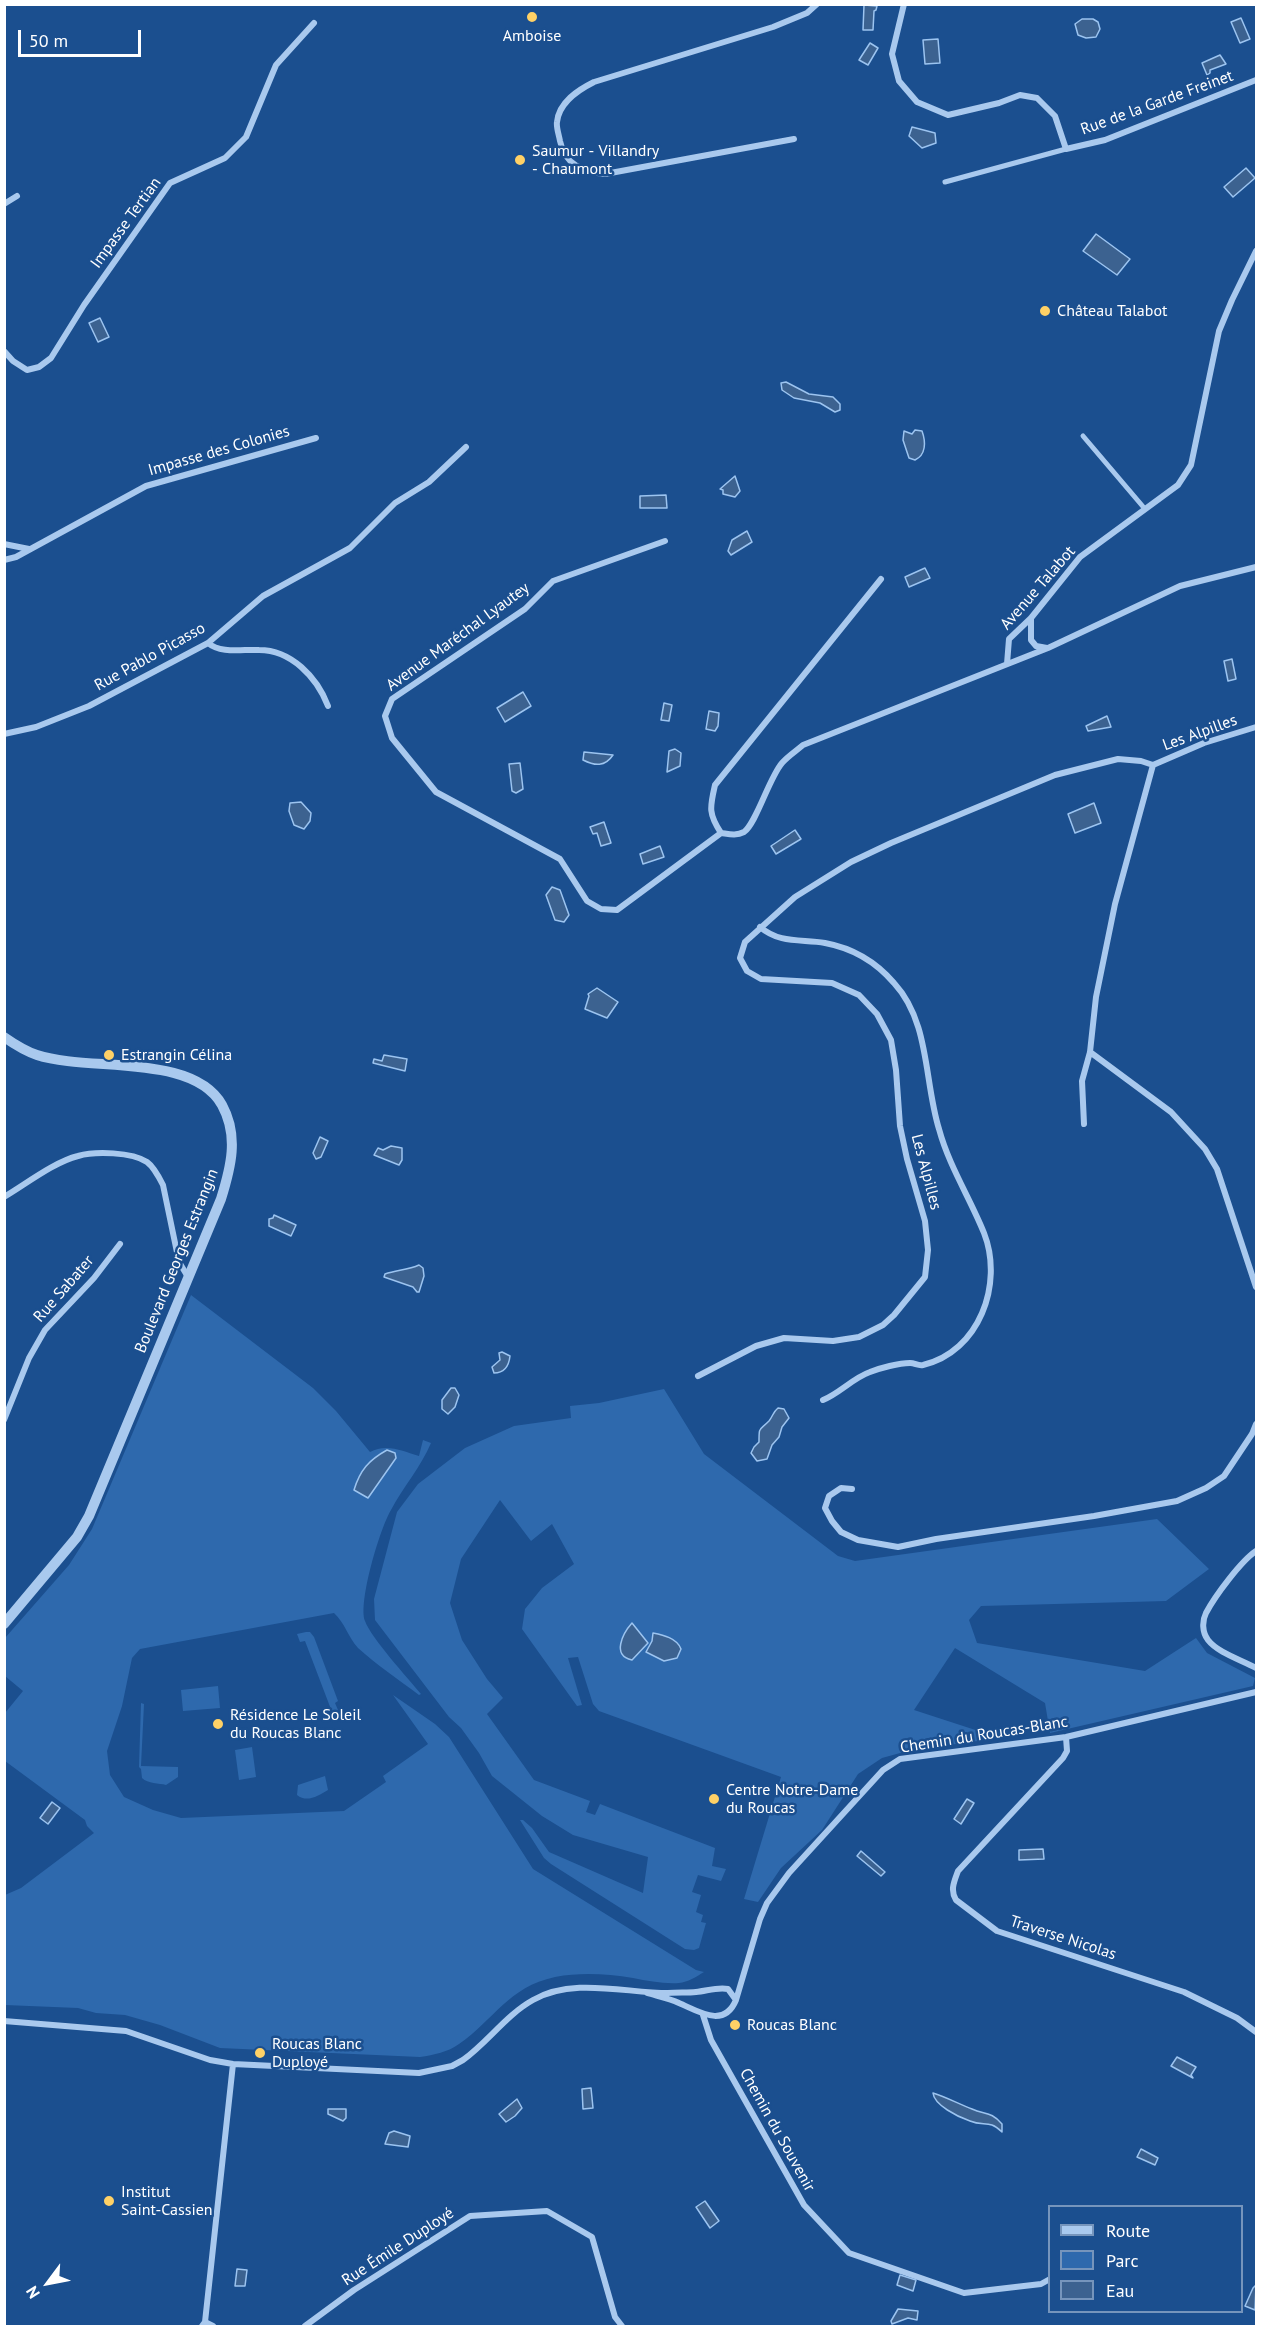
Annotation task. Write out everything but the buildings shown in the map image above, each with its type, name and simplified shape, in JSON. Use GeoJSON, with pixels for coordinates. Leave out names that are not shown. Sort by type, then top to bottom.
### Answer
{"type":"FeatureCollection","features":[{"type":"Feature","properties":{"kind":"street"},"geometry":{"type":"LineString","coordinates":[[794,139],[605,174],[587,172],[572,165],[561,145],[557,123],[562,107],[594,82],[773,27],[807,13],[817,4]]}},
{"type":"Feature","properties":{"kind":"street"},"geometry":{"type":"LineString","coordinates":[[904,4],[892,54],[899,81],[917,102],[948,115],[999,103],[1020,95],[1037,98],[1055,116],[1066,149],[945,182]]}},
{"type":"Feature","properties":{"kind":"street","name":"Impasse Tertian"},"geometry":{"type":"LineString","coordinates":[[4,351],[13,361],[27,370],[39,367],[51,358],[84,305],[170,183],[225,158],[246,137],[276,65],[314,22]]}},
{"type":"Feature","properties":{"kind":"street","name":"Rue de la Garde Freinet"},"geometry":{"type":"LineString","coordinates":[[1066,149],[1105,140],[1257,80]]}},
{"type":"Feature","properties":{"kind":"street"},"geometry":{"type":"LineString","coordinates":[[4,204],[17,196]]}},
{"type":"Feature","properties":{"kind":"street","name":"Avenue Talabot"},"geometry":{"type":"LineString","coordinates":[[1007,664],[1009,639],[1031,618],[1080,556],[1178,485],[1191,465],[1219,332],[1232,300],[1257,251]]}},
{"type":"Feature","properties":{"kind":"street"},"geometry":{"type":"LineString","coordinates":[[1083,436],[1145,509]]}},
{"type":"Feature","properties":{"kind":"street","name":"Impasse des Colonies"},"geometry":{"type":"LineString","coordinates":[[4,560],[30,549],[146,486],[316,438]]}},
{"type":"Feature","properties":{"kind":"street","name":"Rue Pablo Picasso"},"geometry":{"type":"LineString","coordinates":[[6,732],[36,727],[89,706],[208,643],[263,596],[350,548],[395,503],[429,482],[466,447]]}},
{"type":"Feature","properties":{"kind":"street","name":"Avenue Maréchal Lyautey"},"geometry":{"type":"LineString","coordinates":[[665,541],[553,581],[525,609],[392,699],[385,716],[392,738],[410,763],[436,792],[560,859],[587,901],[601,909],[617,910],[721,833],[734,835],[743,832],[751,825],[781,764],[803,745],[1007,664]]}},
{"type":"Feature","properties":{"kind":"street"},"geometry":{"type":"LineString","coordinates":[[4,544],[30,549]]}},
{"type":"Feature","properties":{"kind":"street"},"geometry":{"type":"LineString","coordinates":[[1007,664],[1048,648],[1179,586],[1257,567]]}},
{"type":"Feature","properties":{"kind":"street"},"geometry":{"type":"LineString","coordinates":[[721,833],[712,819],[710,807],[716,785],[881,579]]}},
{"type":"Feature","properties":{"kind":"street"},"geometry":{"type":"LineString","coordinates":[[1031,618],[1031,640],[1036,646],[1048,648]]}},
{"type":"Feature","properties":{"kind":"street"},"geometry":{"type":"LineString","coordinates":[[208,643],[212,646],[237,651],[269,650],[294,660],[306,670],[324,695],[328,706]]}},
{"type":"Feature","properties":{"kind":"street","name":"Les Alpilles"},"geometry":{"type":"LineString","coordinates":[[698,1376],[756,1346],[784,1338],[833,1341],[859,1337],[882,1325],[894,1315],[925,1277],[928,1250],[925,1221],[900,1126],[897,1079],[891,1040],[877,1014],[859,995],[832,983],[761,979],[747,971],[740,958],[745,942],[795,897],[851,862],[891,843],[1055,775],[1118,759],[1141,761],[1153,765],[1203,743],[1257,727]]}},
{"type":"Feature","properties":{"kind":"street","name":"Les Alpilles"},"geometry":{"type":"LineString","coordinates":[[1084,1124],[1082,1081],[1090,1052],[1096,997],[1115,904],[1153,765]]}},
{"type":"Feature","properties":{"kind":"street","name":"Les Alpilles"},"geometry":{"type":"LineString","coordinates":[[760,927],[768,934],[786,940],[824,943],[848,949],[872,962],[894,983],[907,1000],[925,1050],[935,1118],[942,1141],[985,1235],[990,1256],[989,1295],[982,1315],[960,1345],[945,1357],[920,1366],[909,1363],[868,1372],[837,1394],[823,1400]]}},
{"type":"Feature","properties":{"kind":"street","name":"Boulevard Georges Estrangin"},"geometry":{"type":"LineString","coordinates":[[4,1037],[36,1054],[60,1061],[181,1074],[205,1085],[218,1098],[227,1114],[232,1134],[231,1167],[221,1199],[89,1515],[77,1537],[4,1624]]}},
{"type":"Feature","properties":{"kind":"street"},"geometry":{"type":"LineString","coordinates":[[1090,1052],[1171,1112],[1205,1149],[1217,1169],[1257,1287]]}},
{"type":"Feature","properties":{"kind":"street"},"geometry":{"type":"LineString","coordinates":[[4,1197],[63,1162],[78,1156],[107,1153],[147,1162],[157,1173],[163,1185],[179,1262],[188,1277]]}},
{"type":"Feature","properties":{"kind":"street","name":"Rue Sabater"},"geometry":{"type":"LineString","coordinates":[[4,1420],[29,1359],[45,1330],[94,1278],[120,1244]]}},
{"type":"Feature","properties":{"kind":"street"},"geometry":{"type":"LineString","coordinates":[[852,1490],[842,1488],[829,1496],[825,1508],[832,1521],[841,1532],[858,1539],[898,1547],[936,1539],[1094,1516],[1177,1501],[1206,1488],[1224,1476],[1257,1424]]}},
{"type":"Feature","properties":{"kind":"street"},"geometry":{"type":"LineString","coordinates":[[1257,1551],[1242,1563],[1206,1613],[1203,1630],[1205,1637],[1216,1648],[1257,1668]]}},
{"type":"Feature","properties":{"kind":"street","name":"Chemin du Roucas-Blanc"},"geometry":{"type":"LineString","coordinates":[[736,2000],[760,1918],[767,1903],[789,1873],[883,1770],[900,1759],[1066,1737],[1257,1692]]}},
{"type":"Feature","properties":{"kind":"street","name":"Traverse Nicolas"},"geometry":{"type":"LineString","coordinates":[[1066,1737],[1066,1752],[1063,1758],[958,1871],[952,1894],[956,1900],[997,1931],[1184,1992],[1237,2018],[1257,2032]]}},
{"type":"Feature","properties":{"kind":"street"},"geometry":{"type":"LineString","coordinates":[[4,2021],[126,2031],[210,2060],[233,2064],[419,2073],[452,2066],[463,2060],[521,2008],[536,1999],[580,1988],[647,1993],[696,1992],[722,1988],[728,1989],[736,2000],[734,2006],[727,2012],[715,2016],[703,2015],[677,2002],[647,1993]]}},
{"type":"Feature","properties":{"kind":"street","name":"Chemin du Souvenir"},"geometry":{"type":"LineString","coordinates":[[703,2015],[711,2040],[804,2205],[849,2253],[964,2293],[1041,2284],[1048,2280]]}},
{"type":"Feature","properties":{"kind":"street"},"geometry":{"type":"LineString","coordinates":[[213,2326],[204,2324],[233,2064]]}},
{"type":"Feature","properties":{"kind":"street","name":"Rue Émile Duployé"},"geometry":{"type":"LineString","coordinates":[[305,2326],[354,2290],[470,2216],[548,2211],[592,2237],[615,2317],[622,2326]]}},
{"type":"Feature","properties":{"kind":"green space"},"geometry":{"type":"Polygon","coordinates":[[[191,1295],[313,1388],[336,1411],[370,1452],[388,1448],[419,1456],[423,1440],[431,1443],[386,1519],[371,1565],[364,1612],[365,1621],[374,1637],[421,1694],[419,1695],[358,1648],[334,1613],[140,1649],[132,1658],[122,1706],[107,1751],[110,1775],[124,1797],[153,1810],[181,1818],[344,1811],[386,1782],[383,1776],[428,1744],[393,1695],[435,1724],[449,1737],[533,1869],[696,1970],[704,1972],[679,1983],[594,1974],[555,1977],[525,1988],[513,1996],[455,2047],[441,2053],[420,2057],[220,2048],[160,2025],[125,2015],[96,2013],[78,2008],[5,2005],[5,1895],[21,1888],[94,1833],[85,1820],[5,1761],[5,1713],[23,1691],[5,1676],[5,1638],[69,1565],[92,1529],[191,1295]]]}},
{"type":"Feature","properties":{"kind":"green space"},"geometry":{"type":"Polygon","coordinates":[[[664,1389],[704,1454],[838,1556],[855,1561],[1157,1519],[1209,1569],[1166,1601],[981,1606],[969,1620],[977,1643],[1145,1671],[1196,1638],[1207,1653],[1255,1678],[1253,1686],[1050,1733],[1045,1703],[955,1648],[914,1710],[1000,1738],[911,1750],[882,1758],[858,1774],[822,1830],[781,1868],[758,1902],[744,1899],[781,1777],[599,1711],[593,1704],[578,1657],[568,1658],[582,1705],[577,1706],[522,1629],[525,1609],[542,1588],[574,1564],[552,1524],[531,1541],[500,1500],[461,1559],[450,1603],[462,1640],[487,1679],[503,1698],[487,1714],[534,1780],[590,1801],[586,1812],[595,1815],[600,1804],[715,1848],[712,1866],[726,1869],[721,1881],[698,1875],[692,1892],[701,1895],[696,1912],[703,1915],[701,1922],[706,1923],[699,1948],[685,1949],[544,1858],[520,1820],[532,1828],[549,1852],[643,1893],[648,1857],[573,1835],[542,1816],[492,1776],[461,1728],[449,1717],[375,1620],[374,1599],[397,1512],[418,1484],[465,1448],[514,1426],[571,1418],[570,1406],[599,1403],[664,1389]]]}},
{"type":"Feature","properties":{"kind":"green space"},"geometry":{"type":"Polygon","coordinates":[[[310,1632],[314,1637],[338,1701],[335,1703],[338,1710],[332,1712],[305,1641],[300,1642],[297,1634],[310,1632]]]}},
{"type":"Feature","properties":{"kind":"green space"},"geometry":{"type":"Polygon","coordinates":[[[218,1686],[220,1708],[183,1711],[181,1690],[218,1686]]]}},
{"type":"Feature","properties":{"kind":"green space"},"geometry":{"type":"Polygon","coordinates":[[[141,1703],[144,1704],[141,1766],[178,1767],[178,1777],[166,1785],[142,1778],[139,1767],[141,1703]]]}},
{"type":"Feature","properties":{"kind":"green space"},"geometry":{"type":"Polygon","coordinates":[[[252,1747],[256,1777],[239,1780],[235,1750],[252,1747]]]}},
{"type":"Feature","properties":{"kind":"green space"},"geometry":{"type":"Polygon","coordinates":[[[325,1776],[328,1790],[309,1799],[297,1795],[298,1785],[325,1776]]]}},
{"type":"Feature","properties":{"kind":"water"},"geometry":{"type":"Polygon","coordinates":[[[864,5],[877,6],[874,11],[873,30],[863,30],[864,5]]]}},
{"type":"Feature","properties":{"kind":"water"},"geometry":{"type":"Polygon","coordinates":[[[1241,18],[1250,39],[1240,43],[1231,22],[1241,18]]]}},
{"type":"Feature","properties":{"kind":"water"},"geometry":{"type":"Polygon","coordinates":[[[1082,19],[1093,19],[1098,22],[1100,29],[1096,37],[1086,38],[1078,35],[1075,24],[1082,19]]]}},
{"type":"Feature","properties":{"kind":"water"},"geometry":{"type":"Polygon","coordinates":[[[938,39],[940,63],[925,64],[923,40],[938,39]]]}},
{"type":"Feature","properties":{"kind":"water"},"geometry":{"type":"Polygon","coordinates":[[[870,43],[878,48],[868,65],[859,60],[870,43]]]}},
{"type":"Feature","properties":{"kind":"water"},"geometry":{"type":"Polygon","coordinates":[[[1220,55],[1226,64],[1210,70],[1207,75],[1202,63],[1220,55]]]}},
{"type":"Feature","properties":{"kind":"water"},"geometry":{"type":"Polygon","coordinates":[[[912,127],[935,133],[936,143],[922,148],[909,136],[912,127]]]}},
{"type":"Feature","properties":{"kind":"water"},"geometry":{"type":"Polygon","coordinates":[[[1246,168],[1255,178],[1233,197],[1224,187],[1246,168]]]}},
{"type":"Feature","properties":{"kind":"water"},"geometry":{"type":"Polygon","coordinates":[[[1096,234],[1130,259],[1117,275],[1083,251],[1096,234]]]}},
{"type":"Feature","properties":{"kind":"water"},"geometry":{"type":"Polygon","coordinates":[[[100,318],[109,337],[98,342],[89,323],[100,318]]]}},
{"type":"Feature","properties":{"kind":"water"},"geometry":{"type":"Polygon","coordinates":[[[786,382],[809,394],[833,397],[840,404],[840,410],[835,412],[820,403],[794,398],[782,390],[781,383],[786,382]]]}},
{"type":"Feature","properties":{"kind":"water"},"geometry":{"type":"Polygon","coordinates":[[[915,430],[922,431],[924,444],[923,452],[915,460],[909,458],[903,440],[904,431],[912,434],[915,430]]]}},
{"type":"Feature","properties":{"kind":"water"},"geometry":{"type":"Polygon","coordinates":[[[735,476],[740,491],[735,497],[723,494],[723,490],[720,489],[735,476]]]}},
{"type":"Feature","properties":{"kind":"water"},"geometry":{"type":"Polygon","coordinates":[[[666,495],[667,508],[640,508],[640,496],[666,495]]]}},
{"type":"Feature","properties":{"kind":"water"},"geometry":{"type":"Polygon","coordinates":[[[747,531],[752,542],[731,555],[728,551],[732,540],[747,531]]]}},
{"type":"Feature","properties":{"kind":"water"},"geometry":{"type":"Polygon","coordinates":[[[925,568],[930,578],[909,587],[905,577],[925,568]]]}},
{"type":"Feature","properties":{"kind":"water"},"geometry":{"type":"Polygon","coordinates":[[[1232,659],[1236,679],[1228,681],[1224,661],[1232,659]]]}},
{"type":"Feature","properties":{"kind":"water"},"geometry":{"type":"Polygon","coordinates":[[[523,692],[531,706],[505,722],[497,708],[523,692]]]}},
{"type":"Feature","properties":{"kind":"water"},"geometry":{"type":"Polygon","coordinates":[[[664,703],[672,705],[669,721],[661,720],[664,703]]]}},
{"type":"Feature","properties":{"kind":"water"},"geometry":{"type":"Polygon","coordinates":[[[709,711],[719,713],[718,726],[715,731],[706,729],[709,711]]]}},
{"type":"Feature","properties":{"kind":"water"},"geometry":{"type":"Polygon","coordinates":[[[1107,716],[1111,727],[1088,731],[1086,726],[1107,716]]]}},
{"type":"Feature","properties":{"kind":"water"},"geometry":{"type":"Polygon","coordinates":[[[675,749],[681,753],[680,766],[667,772],[669,751],[675,749]]]}},
{"type":"Feature","properties":{"kind":"water"},"geometry":{"type":"Polygon","coordinates":[[[584,752],[613,755],[607,762],[596,764],[583,760],[584,752]]]}},
{"type":"Feature","properties":{"kind":"water"},"geometry":{"type":"Polygon","coordinates":[[[520,763],[523,789],[516,793],[512,791],[509,764],[520,763]]]}},
{"type":"Feature","properties":{"kind":"water"},"geometry":{"type":"Polygon","coordinates":[[[301,802],[311,813],[310,821],[304,829],[294,825],[289,811],[290,803],[301,802]]]}},
{"type":"Feature","properties":{"kind":"water"},"geometry":{"type":"Polygon","coordinates":[[[1094,803],[1101,823],[1075,833],[1068,814],[1094,803]]]}},
{"type":"Feature","properties":{"kind":"water"},"geometry":{"type":"Polygon","coordinates":[[[604,822],[611,843],[601,846],[597,833],[593,834],[590,827],[604,822]]]}},
{"type":"Feature","properties":{"kind":"water"},"geometry":{"type":"Polygon","coordinates":[[[795,830],[801,839],[776,854],[771,846],[795,830]]]}},
{"type":"Feature","properties":{"kind":"water"},"geometry":{"type":"Polygon","coordinates":[[[660,846],[664,857],[643,864],[640,854],[660,846]]]}},
{"type":"Feature","properties":{"kind":"water"},"geometry":{"type":"Polygon","coordinates":[[[552,887],[560,890],[569,915],[564,922],[555,920],[546,895],[552,887]]]}},
{"type":"Feature","properties":{"kind":"water"},"geometry":{"type":"Polygon","coordinates":[[[597,988],[618,1002],[607,1018],[585,1009],[588,994],[597,988]]]}},
{"type":"Feature","properties":{"kind":"water"},"geometry":{"type":"Polygon","coordinates":[[[384,1055],[407,1059],[405,1071],[373,1063],[374,1059],[382,1061],[384,1055]]]}},
{"type":"Feature","properties":{"kind":"water"},"geometry":{"type":"Polygon","coordinates":[[[320,1137],[328,1141],[321,1157],[316,1159],[313,1153],[320,1137]]]}},
{"type":"Feature","properties":{"kind":"water"},"geometry":{"type":"Polygon","coordinates":[[[391,1146],[402,1148],[402,1160],[399,1165],[374,1155],[378,1148],[383,1150],[391,1146]]]}},
{"type":"Feature","properties":{"kind":"water"},"geometry":{"type":"Polygon","coordinates":[[[274,1215],[296,1225],[291,1236],[269,1226],[269,1219],[274,1215]]]}},
{"type":"Feature","properties":{"kind":"water"},"geometry":{"type":"Polygon","coordinates":[[[419,1265],[423,1268],[424,1276],[419,1292],[413,1287],[384,1277],[385,1274],[419,1265]]]}},
{"type":"Feature","properties":{"kind":"water"},"geometry":{"type":"Polygon","coordinates":[[[499,1353],[510,1356],[509,1362],[504,1370],[494,1373],[492,1367],[500,1360],[499,1353]]]}},
{"type":"Feature","properties":{"kind":"water"},"geometry":{"type":"Polygon","coordinates":[[[451,1388],[455,1388],[459,1395],[455,1407],[448,1414],[442,1409],[442,1400],[451,1388]]]}},
{"type":"Feature","properties":{"kind":"water"},"geometry":{"type":"Polygon","coordinates":[[[778,1408],[784,1409],[789,1418],[772,1445],[767,1459],[757,1461],[751,1453],[759,1442],[761,1428],[778,1408]]]}},
{"type":"Feature","properties":{"kind":"water"},"geometry":{"type":"Polygon","coordinates":[[[387,1450],[395,1453],[396,1458],[368,1498],[354,1490],[366,1466],[387,1450]]]}},
{"type":"Feature","properties":{"kind":"water"},"geometry":{"type":"Polygon","coordinates":[[[632,1623],[648,1643],[632,1660],[626,1658],[620,1649],[625,1632],[632,1623]]]}},
{"type":"Feature","properties":{"kind":"water"},"geometry":{"type":"Polygon","coordinates":[[[653,1633],[669,1638],[679,1645],[681,1649],[677,1658],[664,1661],[646,1652],[652,1641],[653,1633]]]}},
{"type":"Feature","properties":{"kind":"water"},"geometry":{"type":"Polygon","coordinates":[[[967,1799],[974,1803],[961,1824],[954,1819],[967,1799]]]}},
{"type":"Feature","properties":{"kind":"water"},"geometry":{"type":"Polygon","coordinates":[[[52,1802],[60,1808],[48,1824],[40,1818],[52,1802]]]}},
{"type":"Feature","properties":{"kind":"water"},"geometry":{"type":"Polygon","coordinates":[[[1043,1849],[1044,1859],[1019,1860],[1019,1850],[1043,1849]]]}},
{"type":"Feature","properties":{"kind":"water"},"geometry":{"type":"Polygon","coordinates":[[[861,1851],[885,1872],[881,1876],[857,1856],[861,1851]]]}},
{"type":"Feature","properties":{"kind":"water"},"geometry":{"type":"Polygon","coordinates":[[[1177,2057],[1196,2067],[1191,2075],[1193,2078],[1171,2066],[1177,2057]]]}},
{"type":"Feature","properties":{"kind":"water"},"geometry":{"type":"Polygon","coordinates":[[[591,2088],[593,2108],[583,2109],[582,2089],[591,2088]]]}},
{"type":"Feature","properties":{"kind":"water"},"geometry":{"type":"Polygon","coordinates":[[[933,2093],[994,2117],[1002,2124],[1002,2132],[990,2124],[975,2123],[953,2114],[938,2102],[933,2093]]]}},
{"type":"Feature","properties":{"kind":"water"},"geometry":{"type":"Polygon","coordinates":[[[517,2099],[522,2108],[506,2122],[499,2114],[517,2099]]]}},
{"type":"Feature","properties":{"kind":"water"},"geometry":{"type":"Polygon","coordinates":[[[328,2109],[346,2109],[346,2118],[343,2121],[328,2114],[328,2109]]]}},
{"type":"Feature","properties":{"kind":"water"},"geometry":{"type":"Polygon","coordinates":[[[394,2131],[410,2136],[408,2147],[385,2144],[389,2133],[394,2131]]]}},
{"type":"Feature","properties":{"kind":"water"},"geometry":{"type":"Polygon","coordinates":[[[1141,2149],[1158,2158],[1155,2165],[1137,2157],[1141,2149]]]}},
{"type":"Feature","properties":{"kind":"water"},"geometry":{"type":"Polygon","coordinates":[[[705,2201],[719,2221],[710,2228],[696,2207],[705,2201]]]}},
{"type":"Feature","properties":{"kind":"water"},"geometry":{"type":"Polygon","coordinates":[[[237,2269],[247,2270],[245,2286],[235,2286],[237,2269]]]}},
{"type":"Feature","properties":{"kind":"water"},"geometry":{"type":"Polygon","coordinates":[[[900,2275],[916,2280],[913,2291],[897,2285],[900,2275]]]}},
{"type":"Feature","properties":{"kind":"water"},"geometry":{"type":"Polygon","coordinates":[[[1256,2285],[1255,2310],[1245,2306],[1256,2285]]]}},
{"type":"Feature","properties":{"kind":"water"},"geometry":{"type":"Polygon","coordinates":[[[898,2309],[918,2311],[917,2320],[908,2318],[892,2324],[891,2321],[898,2309]]]}},
{"type":"Feature","properties":{"kind":"place","name":"Amboise"},"geometry":{"type":"Point","coordinates":[532,17]}},
{"type":"Feature","properties":{"kind":"place","name":"Saumur - Villandry - Chaumont"},"geometry":{"type":"Point","coordinates":[520,160]}},
{"type":"Feature","properties":{"kind":"place","name":"Château Talabot"},"geometry":{"type":"Point","coordinates":[1045,311]}},
{"type":"Feature","properties":{"kind":"place","name":"Estrangin Célina"},"geometry":{"type":"Point","coordinates":[109,1055]}},
{"type":"Feature","properties":{"kind":"place","name":"Résidence Le Soleil du Roucas Blanc"},"geometry":{"type":"Point","coordinates":[218,1724]}},
{"type":"Feature","properties":{"kind":"place","name":"Centre Notre-Dame du Roucas"},"geometry":{"type":"Point","coordinates":[714,1799]}},
{"type":"Feature","properties":{"kind":"place","name":"Roucas Blanc"},"geometry":{"type":"Point","coordinates":[735,2025]}},
{"type":"Feature","properties":{"kind":"place","name":"Roucas Blanc Duployé"},"geometry":{"type":"Point","coordinates":[260,2053]}},
{"type":"Feature","properties":{"kind":"place","name":"Institut Saint-Cassien"},"geometry":{"type":"Point","coordinates":[109,2201]}}]}
